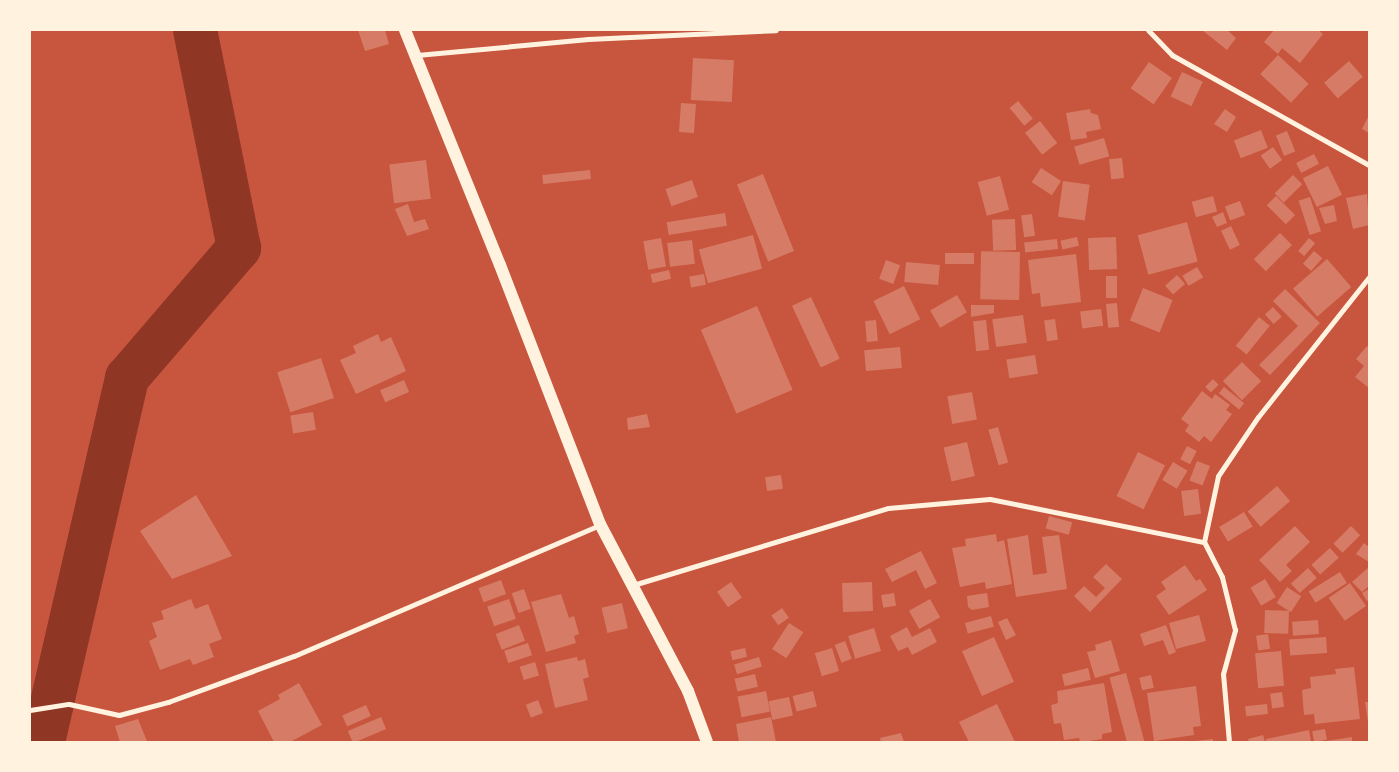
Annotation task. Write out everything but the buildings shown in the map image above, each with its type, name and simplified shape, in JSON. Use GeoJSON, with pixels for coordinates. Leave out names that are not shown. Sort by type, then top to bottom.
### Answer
{"type":"FeatureCollection","features":[{"type":"Feature","properties":{"kind":"main road"},"geometry":{"type":"LineString","coordinates":[[405,30],[500,265],[600,524],[630,585],[688,691],[707,742]]}},
{"type":"Feature","properties":{"kind":"street"},"geometry":{"type":"LineString","coordinates":[[414,55],[588,39],[776,30]]}},
{"type":"Feature","properties":{"kind":"street"},"geometry":{"type":"LineString","coordinates":[[1148,30],[1172,55],[1369,165]]}},
{"type":"Feature","properties":{"kind":"street"},"geometry":{"type":"LineString","coordinates":[[1229,742],[1223,674],[1235,630],[1222,577],[1204,542],[1218,476],[1258,416],[1338,311],[1369,277]]}},
{"type":"Feature","properties":{"kind":"street"},"geometry":{"type":"LineString","coordinates":[[630,585],[888,508],[990,499],[1204,542]]}},
{"type":"Feature","properties":{"kind":"street"},"geometry":{"type":"LineString","coordinates":[[30,710],[69,704],[119,715],[168,702],[294,656],[600,524]]}},
{"type":"Feature","properties":{"kind":"waterway"},"geometry":{"type":"LineString","coordinates":[[43,742],[127,378],[239,248],[195,30]]}}]}
